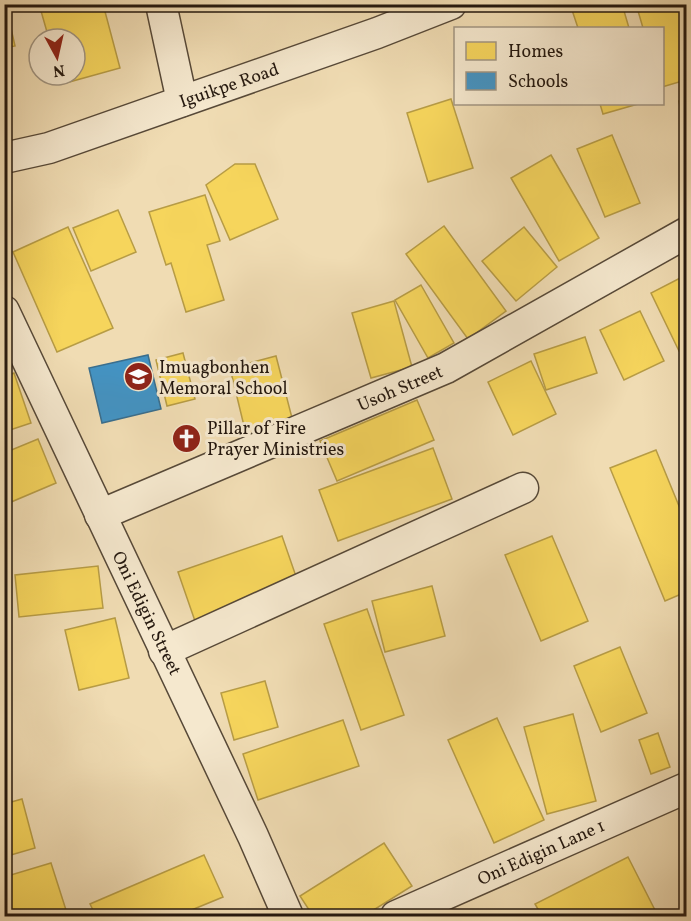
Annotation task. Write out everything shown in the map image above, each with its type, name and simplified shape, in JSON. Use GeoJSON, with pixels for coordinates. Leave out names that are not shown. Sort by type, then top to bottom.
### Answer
{"type":"FeatureCollection","features":[{"type":"Feature","properties":{"kind":"street"},"geometry":{"type":"LineString","coordinates":[[161,4],[182,101]]}},
{"type":"Feature","properties":{"kind":"street","name":"Iguikpe Road"},"geometry":{"type":"LineString","coordinates":[[4,158],[49,148],[376,33],[451,4]]}},
{"type":"Feature","properties":{"kind":"street","name":"Usoh Street"},"geometry":{"type":"LineString","coordinates":[[100,515],[446,368],[687,233]]}},
{"type":"Feature","properties":{"kind":"street","name":"Oni Edigin Street"},"geometry":{"type":"LineString","coordinates":[[4,311],[253,836],[288,916]]}},
{"type":"Feature","properties":{"kind":"street"},"geometry":{"type":"LineString","coordinates":[[165,651],[523,488]]}},
{"type":"Feature","properties":{"kind":"street","name":"Oni Edigin Lane 1"},"geometry":{"type":"LineString","coordinates":[[396,916],[687,788]]}},
{"type":"Feature","properties":{"kind":"building: Homes"},"geometry":{"type":"Polygon","coordinates":[[[39,4],[103,4],[120,68],[87,77],[87,27],[46,27],[39,4]]]}},
{"type":"Feature","properties":{"kind":"building: Homes"},"geometry":{"type":"Polygon","coordinates":[[[590,4],[622,4],[629,27],[578,27],[572,10],[590,4]]]}},
{"type":"Feature","properties":{"kind":"building: Homes"},"geometry":{"type":"Polygon","coordinates":[[[636,4],[686,4],[686,80],[664,86],[664,27],[643,27],[636,4]]]}},
{"type":"Feature","properties":{"kind":"building: Homes"},"geometry":{"type":"Polygon","coordinates":[[[7,11],[15,46],[4,48],[4,12],[7,11]]]}},
{"type":"Feature","properties":{"kind":"building: Homes"},"geometry":{"type":"Polygon","coordinates":[[[451,99],[473,168],[428,182],[407,113],[451,99]]]}},
{"type":"Feature","properties":{"kind":"building: Homes"},"geometry":{"type":"Polygon","coordinates":[[[686,99],[686,146],[679,101],[686,99]]]}},
{"type":"Feature","properties":{"kind":"building: Homes"},"geometry":{"type":"Polygon","coordinates":[[[600,105],[634,105],[603,114],[600,105]]]}},
{"type":"Feature","properties":{"kind":"building: Homes"},"geometry":{"type":"Polygon","coordinates":[[[612,135],[640,203],[605,217],[577,149],[612,135]]]}},
{"type":"Feature","properties":{"kind":"building: Homes"},"geometry":{"type":"Polygon","coordinates":[[[551,155],[599,238],[559,261],[511,178],[551,155]]]}},
{"type":"Feature","properties":{"kind":"building: Homes"},"geometry":{"type":"Polygon","coordinates":[[[235,164],[255,164],[278,219],[230,240],[206,185],[235,164]]]}},
{"type":"Feature","properties":{"kind":"building: Homes"},"geometry":{"type":"Polygon","coordinates":[[[205,195],[220,241],[207,245],[224,300],[186,312],[171,263],[166,265],[149,212],[205,195]]]}},
{"type":"Feature","properties":{"kind":"building: Homes"},"geometry":{"type":"Polygon","coordinates":[[[118,210],[136,252],[91,271],[73,228],[118,210]]]}},
{"type":"Feature","properties":{"kind":"building: Homes"},"geometry":{"type":"Polygon","coordinates":[[[444,226],[506,311],[468,339],[406,254],[444,226]]]}},
{"type":"Feature","properties":{"kind":"building: Homes"},"geometry":{"type":"Polygon","coordinates":[[[68,227],[113,328],[57,352],[13,252],[68,227]]]}},
{"type":"Feature","properties":{"kind":"building: Homes"},"geometry":{"type":"Polygon","coordinates":[[[524,227],[557,267],[516,301],[482,261],[524,227]]]}},
{"type":"Feature","properties":{"kind":"building: Homes"},"geometry":{"type":"Polygon","coordinates":[[[686,275],[686,347],[679,351],[651,293],[686,275]]]}},
{"type":"Feature","properties":{"kind":"building: Homes"},"geometry":{"type":"Polygon","coordinates":[[[421,285],[454,343],[428,358],[395,300],[421,285]]]}},
{"type":"Feature","properties":{"kind":"building: Homes"},"geometry":{"type":"Polygon","coordinates":[[[394,301],[412,367],[371,378],[352,313],[394,301]]]}},
{"type":"Feature","properties":{"kind":"building: Homes"},"geometry":{"type":"Polygon","coordinates":[[[640,311],[664,361],[624,380],[600,330],[640,311]]]}},
{"type":"Feature","properties":{"kind":"building: Homes"},"geometry":{"type":"Polygon","coordinates":[[[585,337],[597,373],[546,390],[534,354],[585,337]]]}},
{"type":"Feature","properties":{"kind":"building: Homes"},"geometry":{"type":"Polygon","coordinates":[[[183,353],[195,399],[167,406],[156,360],[183,353]]]}},
{"type":"Feature","properties":{"kind":"building: Homes"},"geometry":{"type":"Polygon","coordinates":[[[276,356],[292,418],[245,430],[230,368],[276,356]]]}},
{"type":"Feature","properties":{"kind":"building: Homes"},"geometry":{"type":"Polygon","coordinates":[[[531,361],[556,414],[513,435],[488,382],[531,361]]]}},
{"type":"Feature","properties":{"kind":"building: Homes"},"geometry":{"type":"Polygon","coordinates":[[[14,373],[31,423],[4,432],[4,377],[14,373]]]}},
{"type":"Feature","properties":{"kind":"building: Homes"},"geometry":{"type":"Polygon","coordinates":[[[417,400],[434,440],[337,481],[320,441],[417,400]]]}},
{"type":"Feature","properties":{"kind":"building: Homes"},"geometry":{"type":"Polygon","coordinates":[[[38,439],[56,483],[4,505],[4,453],[38,439]]]}},
{"type":"Feature","properties":{"kind":"building: Homes"},"geometry":{"type":"Polygon","coordinates":[[[433,448],[452,499],[338,541],[319,490],[433,448]]]}},
{"type":"Feature","properties":{"kind":"building: Homes"},"geometry":{"type":"Polygon","coordinates":[[[656,450],[686,523],[686,592],[665,601],[610,468],[656,450]]]}},
{"type":"Feature","properties":{"kind":"building: Homes"},"geometry":{"type":"Polygon","coordinates":[[[282,536],[299,585],[195,621],[178,572],[282,536]]]}},
{"type":"Feature","properties":{"kind":"building: Homes"},"geometry":{"type":"Polygon","coordinates":[[[552,536],[588,621],[541,641],[505,555],[552,536]]]}},
{"type":"Feature","properties":{"kind":"building: Homes"},"geometry":{"type":"Polygon","coordinates":[[[98,566],[103,608],[19,617],[15,575],[98,566]]]}},
{"type":"Feature","properties":{"kind":"building: Homes"},"geometry":{"type":"Polygon","coordinates":[[[432,586],[445,636],[385,652],[372,601],[432,586]]]}},
{"type":"Feature","properties":{"kind":"building: Homes"},"geometry":{"type":"Polygon","coordinates":[[[367,609],[404,715],[361,730],[324,624],[367,609]]]}},
{"type":"Feature","properties":{"kind":"building: Homes"},"geometry":{"type":"Polygon","coordinates":[[[115,618],[129,678],[79,690],[65,630],[115,618]]]}},
{"type":"Feature","properties":{"kind":"building: Homes"},"geometry":{"type":"Polygon","coordinates":[[[620,647],[647,713],[601,732],[574,666],[620,647]]]}},
{"type":"Feature","properties":{"kind":"building: Homes"},"geometry":{"type":"Polygon","coordinates":[[[265,681],[278,727],[234,740],[221,693],[265,681]]]}},
{"type":"Feature","properties":{"kind":"building: Homes"},"geometry":{"type":"Polygon","coordinates":[[[573,714],[596,801],[547,814],[524,727],[573,714]]]}},
{"type":"Feature","properties":{"kind":"building: Homes"},"geometry":{"type":"Polygon","coordinates":[[[497,718],[544,820],[494,843],[448,740],[497,718]]]}},
{"type":"Feature","properties":{"kind":"building: Homes"},"geometry":{"type":"Polygon","coordinates":[[[343,720],[359,766],[258,800],[243,754],[343,720]]]}},
{"type":"Feature","properties":{"kind":"building: Homes"},"geometry":{"type":"Polygon","coordinates":[[[658,733],[670,767],[651,774],[639,740],[658,733]]]}},
{"type":"Feature","properties":{"kind":"building: Homes"},"geometry":{"type":"Polygon","coordinates":[[[22,799],[35,848],[4,857],[4,804],[22,799]]]}},
{"type":"Feature","properties":{"kind":"building: Homes"},"geometry":{"type":"Polygon","coordinates":[[[384,843],[412,886],[364,916],[313,916],[300,896],[384,843]]]}},
{"type":"Feature","properties":{"kind":"building: Homes"},"geometry":{"type":"Polygon","coordinates":[[[204,855],[223,897],[177,916],[96,916],[90,904],[204,855]]]}},
{"type":"Feature","properties":{"kind":"building: Homes"},"geometry":{"type":"Polygon","coordinates":[[[628,857],[658,916],[615,916],[612,910],[599,916],[542,916],[535,904],[628,857]]]}},
{"type":"Feature","properties":{"kind":"building: Homes"},"geometry":{"type":"Polygon","coordinates":[[[51,863],[66,910],[45,916],[4,916],[4,877],[51,863]]]}},
{"type":"Feature","properties":{"kind":"building: Schools"},"geometry":{"type":"Polygon","coordinates":[[[148,355],[161,409],[102,423],[89,368],[148,355]]]}},
{"type":"Feature","properties":{"kind":"place","name":"Imuagbonhen Memoral School"},"geometry":{"type":"Point","coordinates":[138,377]}},
{"type":"Feature","properties":{"kind":"place","name":"Pillar of Fire Prayer Ministries"},"geometry":{"type":"Point","coordinates":[186,438]}}]}
